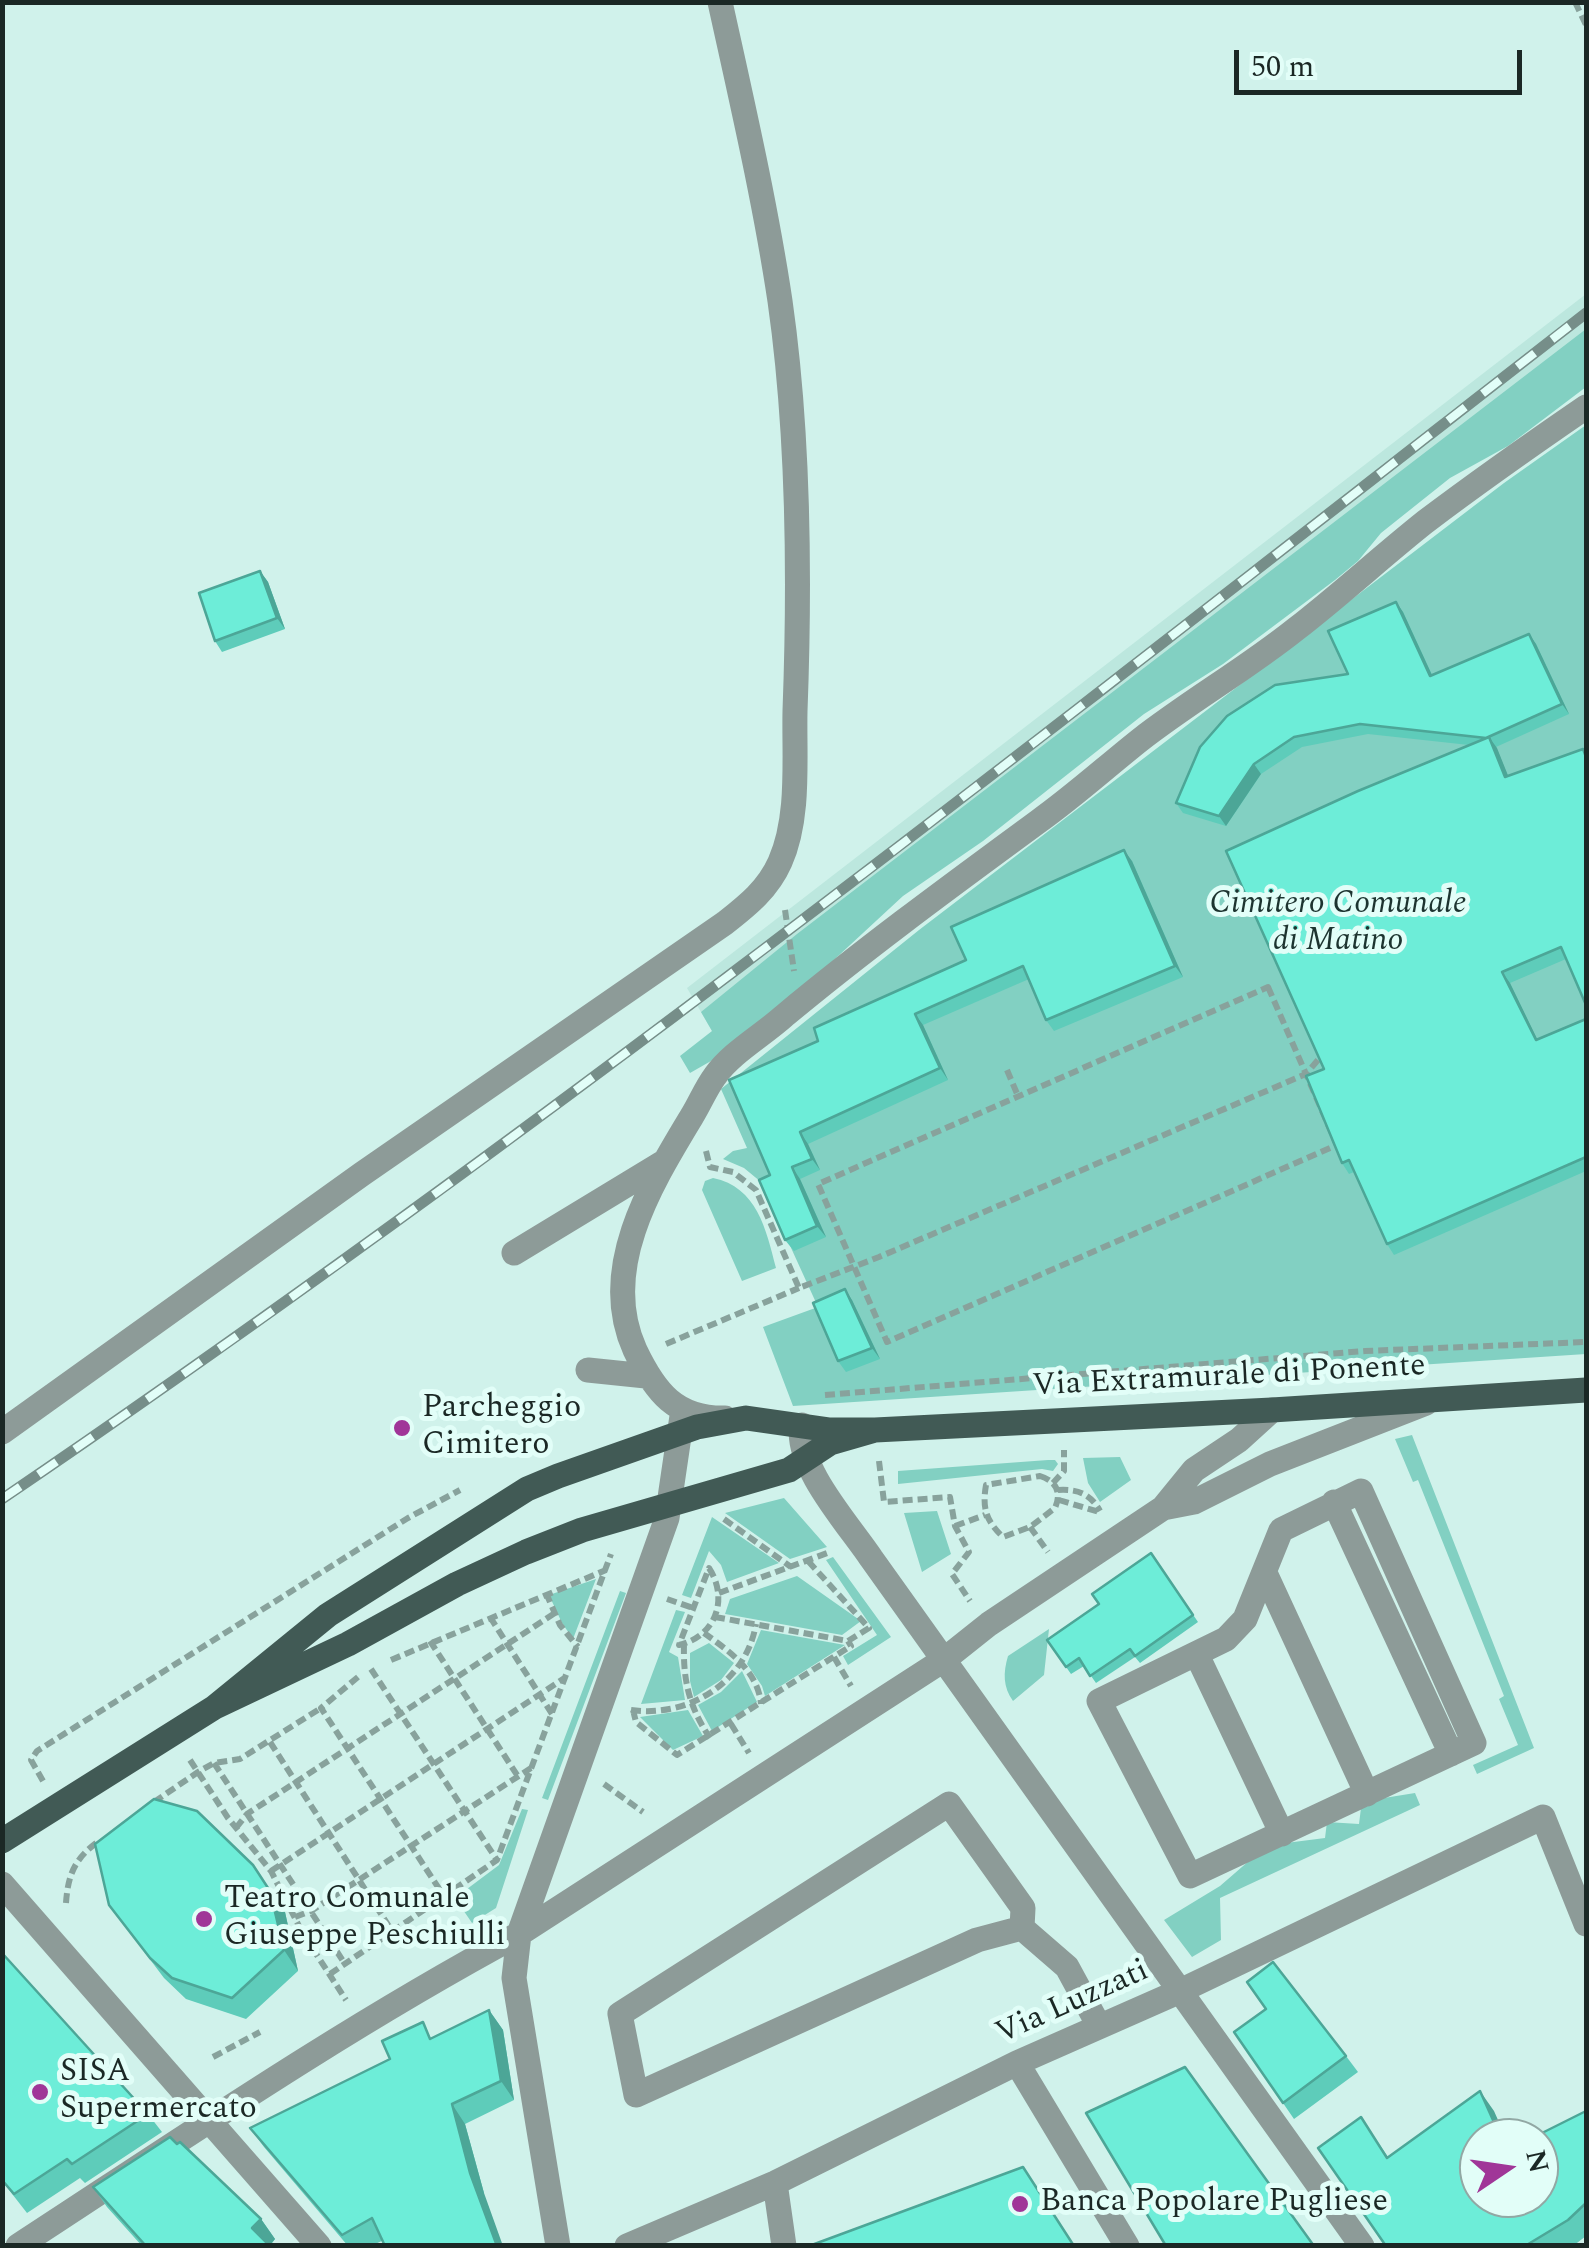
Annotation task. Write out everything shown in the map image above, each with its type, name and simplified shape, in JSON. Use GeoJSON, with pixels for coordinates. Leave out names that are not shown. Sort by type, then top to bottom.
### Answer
{"type":"FeatureCollection","features":[{"type":"Feature","properties":{"kind":"main road","name":"Via Extramurale di Ponente"},"geometry":{"type":"LineString","coordinates":[[2,1841],[215,1707],[328,1616],[527,1489],[680,1424],[697,1427],[746,1418],[876,1430],[1586,1390]]}},
{"type":"Feature","properties":{"kind":"main road","name":"Via Extramurale di Ponente"},"geometry":{"type":"LineString","coordinates":[[215,1707],[526,1552],[621,1518],[789,1470],[830,1443],[876,1430]]}},
{"type":"Feature","properties":{"kind":"street"},"geometry":{"type":"LineString","coordinates":[[2,1432],[362,1174],[725,923],[767,887],[782,860],[792,820],[798,630],[792,441],[780,304],[757,170],[720,2]]}},
{"type":"Feature","properties":{"kind":"street"},"geometry":{"type":"LineString","coordinates":[[558,2246],[514,1978],[519,1934],[667,1518],[680,1424],[642,1366],[630,1339],[623,1307],[622,1274],[629,1245],[664,1162],[716,1074],[804,1000],[902,920],[1043,818],[1142,738],[1294,631],[1424,524],[1586,407]]}},
{"type":"Feature","properties":{"kind":"street"},"geometry":{"type":"LineString","coordinates":[[514,1253],[664,1162]]}},
{"type":"Feature","properties":{"kind":"street"},"geometry":{"type":"LineString","coordinates":[[588,1370],[642,1366]]}},
{"type":"Feature","properties":{"kind":"street"},"geometry":{"type":"LineString","coordinates":[[1162,1508],[1194,1502],[1296,1453],[1434,1400]]}},
{"type":"Feature","properties":{"kind":"street"},"geometry":{"type":"LineString","coordinates":[[1296,1453],[1313,1437],[1318,1407]]}},
{"type":"Feature","properties":{"kind":"street"},"geometry":{"type":"LineString","coordinates":[[18,2246],[211,2121],[465,1963],[519,1934],[944,1659],[989,1624],[1162,1508],[1194,1470],[1239,1440],[1272,1410]]}},
{"type":"Feature","properties":{"kind":"street"},"geometry":{"type":"LineString","coordinates":[[802,1426],[800,1438],[805,1460],[1178,1992],[1362,2246]]}},
{"type":"Feature","properties":{"kind":"street"},"geometry":{"type":"LineString","coordinates":[[1360,1490],[1474,1743],[1190,1876],[1099,1701],[1226,1639],[1245,1619],[1264,1573],[1281,1530],[1360,1490]]}},
{"type":"Feature","properties":{"kind":"street"},"geometry":{"type":"LineString","coordinates":[[1264,1573],[1366,1794]]}},
{"type":"Feature","properties":{"kind":"street"},"geometry":{"type":"LineString","coordinates":[[1197,1655],[1282,1834]]}},
{"type":"Feature","properties":{"kind":"street"},"geometry":{"type":"LineString","coordinates":[[950,1804],[1023,1908],[1022,1928],[977,1940],[636,2096],[620,2014],[950,1804]]}},
{"type":"Feature","properties":{"kind":"street","name":"Via Luzzati"},"geometry":{"type":"LineString","coordinates":[[628,2246],[775,2183],[1017,2063],[1178,1992],[1543,1817],[1586,1924]]}},
{"type":"Feature","properties":{"kind":"street"},"geometry":{"type":"LineString","coordinates":[[2,1884],[319,2246]]}},
{"type":"Feature","properties":{"kind":"street"},"geometry":{"type":"LineString","coordinates":[[1022,1928],[1067,1967],[1098,2026]]}},
{"type":"Feature","properties":{"kind":"street"},"geometry":{"type":"LineString","coordinates":[[1017,2063],[1127,2246]]}},
{"type":"Feature","properties":{"kind":"street"},"geometry":{"type":"LineString","coordinates":[[775,2183],[784,2246]]}},
{"type":"Feature","properties":{"kind":"path"},"geometry":{"type":"LineString","coordinates":[[1575,2],[1586,25]]}},
{"type":"Feature","properties":{"kind":"path"},"geometry":{"type":"LineString","coordinates":[[767,887],[788,914],[796,985],[804,1000]]}},
{"type":"Feature","properties":{"kind":"path"},"geometry":{"type":"LineString","coordinates":[[1268,987],[1306,1074],[1337,1145],[887,1342],[818,1184],[1268,987]]}},
{"type":"Feature","properties":{"kind":"path"},"geometry":{"type":"LineString","coordinates":[[642,1366],[799,1288],[1306,1074],[1319,1056],[1336,1048]]}},
{"type":"Feature","properties":{"kind":"path"},"geometry":{"type":"LineString","coordinates":[[1006,1070],[1018,1096]]}},
{"type":"Feature","properties":{"kind":"path"},"geometry":{"type":"LineString","coordinates":[[710,1167],[734,1172],[756,1190],[799,1288]]}},
{"type":"Feature","properties":{"kind":"path"},"geometry":{"type":"LineString","coordinates":[[876,1430],[884,1502],[950,1497],[955,1526],[970,1552],[952,1574]]}},
{"type":"Feature","properties":{"kind":"path"},"geometry":{"type":"LineString","coordinates":[[1064,1471],[1056,1486],[1059,1500],[1040,1520],[1003,1538],[985,1515],[986,1485],[1040,1476],[1056,1486],[1088,1496],[1101,1512]]}},
{"type":"Feature","properties":{"kind":"path"},"geometry":{"type":"LineString","coordinates":[[696,1496],[792,1568]]}},
{"type":"Feature","properties":{"kind":"path"},"geometry":{"type":"LineString","coordinates":[[1059,1500],[1069,1503]]}},
{"type":"Feature","properties":{"kind":"path"},"geometry":{"type":"LineString","coordinates":[[955,1526],[985,1515]]}},
{"type":"Feature","properties":{"kind":"path"},"geometry":{"type":"LineString","coordinates":[[330,1974],[497,1860],[607,1570],[621,1518]]}},
{"type":"Feature","properties":{"kind":"path"},"geometry":{"type":"LineString","coordinates":[[719,1594],[841,1548]]}},
{"type":"Feature","properties":{"kind":"path"},"geometry":{"type":"LineString","coordinates":[[808,1561],[869,1628],[848,1642]]}},
{"type":"Feature","properties":{"kind":"path"},"geometry":{"type":"LineString","coordinates":[[709,1568],[719,1594],[715,1617],[704,1632],[678,1645],[709,1568]]}},
{"type":"Feature","properties":{"kind":"path"},"geometry":{"type":"LineString","coordinates":[[140,1813],[214,1763],[240,1759],[270,1742],[371,1669],[607,1570]]}},
{"type":"Feature","properties":{"kind":"path"},"geometry":{"type":"LineString","coordinates":[[546,1593],[578,1646]]}},
{"type":"Feature","properties":{"kind":"path"},"geometry":{"type":"LineString","coordinates":[[410,1608],[525,1787]]}},
{"type":"Feature","properties":{"kind":"path"},"geometry":{"type":"LineString","coordinates":[[236,1828],[247,1814],[555,1613]]}},
{"type":"Feature","properties":{"kind":"path"},"geometry":{"type":"LineString","coordinates":[[490,1617],[553,1715]]}},
{"type":"Feature","properties":{"kind":"path"},"geometry":{"type":"LineString","coordinates":[[715,1617],[756,1624],[848,1642],[852,1646],[710,1738],[677,1755],[636,1722],[629,1710],[662,1710],[690,1704],[727,1681],[741,1664],[756,1624]]}},
{"type":"Feature","properties":{"kind":"path"},"geometry":{"type":"LineString","coordinates":[[704,1632],[741,1664],[758,1688],[761,1704]]}},
{"type":"Feature","properties":{"kind":"path"},"geometry":{"type":"LineString","coordinates":[[684,1644],[683,1672],[690,1704],[710,1738]]}},
{"type":"Feature","properties":{"kind":"path"},"geometry":{"type":"LineString","coordinates":[[371,1669],[497,1860]]}},
{"type":"Feature","properties":{"kind":"path"},"geometry":{"type":"LineString","coordinates":[[271,1871],[567,1676]]}},
{"type":"Feature","properties":{"kind":"path"},"geometry":{"type":"LineString","coordinates":[[322,1708],[451,1906]]}},
{"type":"Feature","properties":{"kind":"path"},"geometry":{"type":"LineString","coordinates":[[174,1733],[236,1828],[271,1871],[294,1918],[364,2026]]}},
{"type":"Feature","properties":{"kind":"path"},"geometry":{"type":"LineString","coordinates":[[270,1742],[392,1931]]}},
{"type":"Feature","properties":{"kind":"path"},"geometry":{"type":"LineString","coordinates":[[214,1763],[345,1964]]}},
{"type":"Feature","properties":{"kind":"path"},"geometry":{"type":"LineString","coordinates":[[294,1918],[311,1911],[532,1767]]}},
{"type":"Feature","properties":{"kind":"path"},"geometry":{"type":"LineString","coordinates":[[599,1780],[643,1812]]}},
{"type":"Feature","properties":{"kind":"path"},"geometry":{"type":"LineString","coordinates":[[66,1904],[68,1878],[82,1854],[111,1833]]}},
{"type":"Feature","properties":{"kind":"path"},"geometry":{"type":"LineString","coordinates":[[213,2057],[260,2032]]}},
{"type":"Feature","properties":{"kind":"shaded area"},"geometry":{"type":"Polygon","coordinates":[[[1586,294],[1586,355],[712,1031],[687,988],[1586,294]]]}},
{"type":"Feature","properties":{"kind":"green space"},"geometry":{"type":"Polygon","coordinates":[[[1586,329],[1586,387],[1508,446],[1450,478],[1381,533],[1358,561],[1335,580],[1223,664],[1144,714],[983,841],[903,896],[809,983],[725,1053],[690,1073],[680,1056],[712,1031],[701,1012],[797,934],[1586,329]]]}},
{"type":"Feature","properties":{"kind":"green space","name":"Cimitero Comunale di Matino"},"geometry":{"type":"Polygon","coordinates":[[[1586,425],[1586,1354],[793,1406],[763,1327],[818,1307],[761,1182],[744,1168],[723,1159],[733,1151],[747,1148],[721,1089],[919,930],[1504,483],[1586,425]]]}},
{"type":"Feature","properties":{"kind":"green space"},"geometry":{"type":"Polygon","coordinates":[[[713,1178],[740,1190],[750,1200],[763,1225],[776,1268],[742,1281],[702,1190],[705,1181],[713,1178]]]}},
{"type":"Feature","properties":{"kind":"green space"},"geometry":{"type":"Polygon","coordinates":[[[1412,1435],[1534,1748],[1477,1774],[1473,1765],[1518,1745],[1499,1699],[1504,1696],[1418,1480],[1413,1482],[1395,1439],[1412,1435]]]}},
{"type":"Feature","properties":{"kind":"green space"},"geometry":{"type":"Polygon","coordinates":[[[1120,1457],[1131,1480],[1100,1502],[1088,1483],[1083,1458],[1120,1457]]]}},
{"type":"Feature","properties":{"kind":"green space"},"geometry":{"type":"Polygon","coordinates":[[[1055,1460],[1058,1464],[1053,1471],[898,1484],[898,1471],[1055,1460]]]}},
{"type":"Feature","properties":{"kind":"green space"},"geometry":{"type":"Polygon","coordinates":[[[784,1498],[827,1547],[790,1559],[725,1513],[784,1498]]]}},
{"type":"Feature","properties":{"kind":"green space"},"geometry":{"type":"Polygon","coordinates":[[[937,1511],[951,1554],[922,1572],[904,1513],[937,1511]]]}},
{"type":"Feature","properties":{"kind":"green space"},"geometry":{"type":"Polygon","coordinates":[[[712,1517],[779,1563],[727,1582],[721,1565],[709,1551],[691,1598],[682,1595],[712,1517]]]}},
{"type":"Feature","properties":{"kind":"green space"},"geometry":{"type":"Polygon","coordinates":[[[833,1557],[891,1637],[848,1665],[843,1656],[877,1635],[826,1560],[833,1557]]]}},
{"type":"Feature","properties":{"kind":"green space"},"geometry":{"type":"Polygon","coordinates":[[[797,1576],[861,1621],[842,1635],[725,1614],[730,1599],[797,1576]]]}},
{"type":"Feature","properties":{"kind":"green space"},"geometry":{"type":"Polygon","coordinates":[[[596,1579],[573,1639],[549,1595],[596,1579]]]}},
{"type":"Feature","properties":{"kind":"green space"},"geometry":{"type":"Polygon","coordinates":[[[620,1591],[626,1593],[548,1800],[542,1798],[620,1591]]]}},
{"type":"Feature","properties":{"kind":"green space"},"geometry":{"type":"Polygon","coordinates":[[[676,1610],[685,1612],[669,1652],[678,1657],[685,1700],[641,1704],[676,1610]]]}},
{"type":"Feature","properties":{"kind":"green space"},"geometry":{"type":"Polygon","coordinates":[[[1049,1629],[1044,1675],[1013,1701],[1005,1680],[1008,1656],[1049,1629]]]}},
{"type":"Feature","properties":{"kind":"green space"},"geometry":{"type":"Polygon","coordinates":[[[761,1630],[845,1645],[765,1696],[747,1664],[761,1630]]]}},
{"type":"Feature","properties":{"kind":"green space"},"geometry":{"type":"Polygon","coordinates":[[[709,1643],[734,1663],[721,1680],[694,1697],[690,1653],[709,1643]]]}},
{"type":"Feature","properties":{"kind":"green space"},"geometry":{"type":"Polygon","coordinates":[[[742,1671],[757,1702],[712,1731],[698,1705],[721,1692],[742,1671]]]}},
{"type":"Feature","properties":{"kind":"green space"},"geometry":{"type":"Polygon","coordinates":[[[688,1710],[703,1736],[673,1750],[640,1717],[688,1710]]]}},
{"type":"Feature","properties":{"kind":"green space"},"geometry":{"type":"Polygon","coordinates":[[[1415,1793],[1420,1805],[1220,1898],[1221,1940],[1192,1957],[1164,1920],[1220,1886],[1250,1860],[1286,1843],[1325,1838],[1327,1822],[1359,1824],[1361,1808],[1384,1798],[1415,1793]]]}},
{"type":"Feature","properties":{"kind":"green space"},"geometry":{"type":"Polygon","coordinates":[[[522,1809],[528,1810],[496,1908],[472,1923],[455,1898],[499,1865],[522,1809]]]}},
{"type":"Feature","properties":{"kind":"building"},"geometry":{"type":"Polygon","coordinates":[[[260,571],[277,618],[215,641],[199,593],[260,571]]]}},
{"type":"Feature","properties":{"kind":"building"},"geometry":{"type":"Polygon","coordinates":[[[1396,602],[1430,676],[1529,634],[1562,704],[1486,738],[1360,724],[1294,737],[1254,764],[1219,816],[1176,803],[1200,747],[1227,716],[1275,685],[1348,674],[1328,631],[1396,602]]]}},
{"type":"Feature","properties":{"kind":"building"},"geometry":{"type":"Polygon","coordinates":[[[1489,737],[1505,777],[1583,749],[1586,757],[1586,1005],[1561,947],[1502,972],[1536,1040],[1586,1019],[1586,1157],[1387,1244],[1349,1160],[1342,1163],[1306,1076],[1324,1069],[1226,851],[1489,737]]]}},
{"type":"Feature","properties":{"kind":"building"},"geometry":{"type":"Polygon","coordinates":[[[1124,850],[1175,966],[1046,1020],[1023,966],[915,1014],[940,1068],[800,1132],[812,1159],[792,1167],[817,1226],[785,1240],[759,1180],[770,1175],[729,1080],[818,1041],[814,1028],[966,960],[951,927],[1124,850]]]}},
{"type":"Feature","properties":{"kind":"building"},"geometry":{"type":"Polygon","coordinates":[[[845,1289],[872,1348],[838,1361],[813,1303],[845,1289]]]}},
{"type":"Feature","properties":{"kind":"building"},"geometry":{"type":"Polygon","coordinates":[[[1151,1553],[1193,1615],[1135,1656],[1130,1649],[1090,1676],[1079,1658],[1066,1667],[1047,1640],[1099,1604],[1092,1594],[1151,1553]]]}},
{"type":"Feature","properties":{"kind":"building","name":"Teatro Comunale Giuseppe Peschiulli"},"geometry":{"type":"Polygon","coordinates":[[[154,1799],[197,1811],[253,1865],[270,1891],[284,1950],[232,1998],[172,1978],[150,1958],[109,1905],[95,1844],[154,1799]]]}},
{"type":"Feature","properties":{"kind":"building","name":"SISA Supermercato"},"geometry":{"type":"Polygon","coordinates":[[[2,1953],[148,2114],[72,2164],[67,2159],[14,2194],[2,2180],[2,1953]]]}},
{"type":"Feature","properties":{"kind":"building"},"geometry":{"type":"Polygon","coordinates":[[[1273,1962],[1346,2056],[1283,2103],[1234,2032],[1266,2009],[1247,1982],[1273,1962]]]}},
{"type":"Feature","properties":{"kind":"building"},"geometry":{"type":"Polygon","coordinates":[[[489,2010],[501,2081],[452,2104],[470,2173],[497,2246],[385,2246],[372,2218],[342,2235],[250,2128],[390,2059],[382,2041],[423,2022],[430,2039],[489,2010]]]}},
{"type":"Feature","properties":{"kind":"building"},"geometry":{"type":"Polygon","coordinates":[[[1185,2067],[1314,2246],[1166,2246],[1086,2113],[1185,2067]]]}},
{"type":"Feature","properties":{"kind":"building"},"geometry":{"type":"Polygon","coordinates":[[[1480,2091],[1492,2118],[1459,2118],[1459,2218],[1559,2218],[1559,2124],[1586,2111],[1586,2203],[1568,2220],[1525,2246],[1386,2246],[1318,2148],[1361,2117],[1387,2158],[1480,2091]]]}},
{"type":"Feature","properties":{"kind":"building"},"geometry":{"type":"Polygon","coordinates":[[[170,2137],[261,2219],[252,2228],[270,2246],[146,2246],[93,2187],[170,2137]]]}},
{"type":"Feature","properties":{"kind":"building"},"geometry":{"type":"Polygon","coordinates":[[[1023,2167],[1074,2246],[809,2246],[1023,2167]]]}},
{"type":"Feature","properties":{"kind":"railway"},"geometry":{"type":"LineString","coordinates":[[2,1499],[407,1214],[804,919],[1586,313]]}},
{"type":"Feature","properties":{"kind":"place","name":"Parcheggio Cimitero"},"geometry":{"type":"Point","coordinates":[402,1428]}},
{"type":"Feature","properties":{"kind":"place","name":"Teatro Comunale Giuseppe Peschiulli"},"geometry":{"type":"Point","coordinates":[204,1919]}},
{"type":"Feature","properties":{"kind":"place","name":"SISA Supermercato"},"geometry":{"type":"Point","coordinates":[40,2092]}},
{"type":"Feature","properties":{"kind":"place","name":"Banca Popolare Pugliese"},"geometry":{"type":"Point","coordinates":[1020,2204]}}]}
